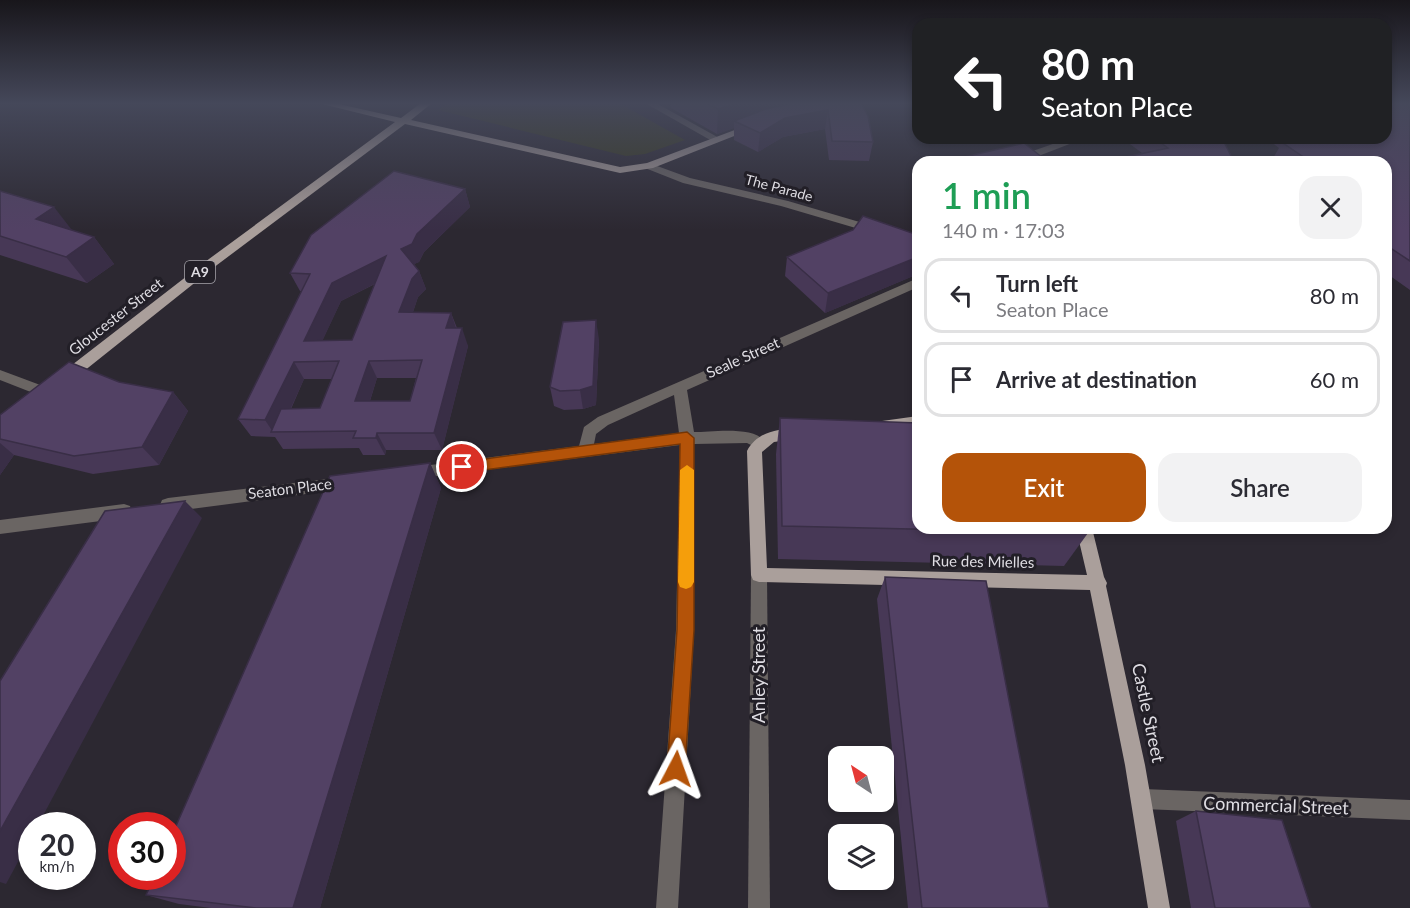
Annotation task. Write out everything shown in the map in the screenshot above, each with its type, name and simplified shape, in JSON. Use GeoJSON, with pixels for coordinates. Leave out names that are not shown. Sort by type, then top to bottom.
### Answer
{"type":"FeatureCollection","features":[{"type":"Feature","properties":{"kind":"main road","name":"Gloucester Street"},"geometry":{"type":"LineString","coordinates":[[42,397],[213,262],[367,145]]}},
{"type":"Feature","properties":{"kind":"main road","name":"The Parade"},"geometry":{"type":"LineString","coordinates":[[515,145],[620,170],[649,166]]}},
{"type":"Feature","properties":{"kind":"main road"},"geometry":{"type":"LineString","coordinates":[[649,166],[700,145]]}},
{"type":"Feature","properties":{"kind":"main road"},"geometry":{"type":"LineString","coordinates":[[867,427],[912,423]]}},
{"type":"Feature","properties":{"kind":"main road"},"geometry":{"type":"LineString","coordinates":[[759,442],[772,436],[808,433]]}},
{"type":"Feature","properties":{"kind":"main road","name":"Anley Street"},"geometry":{"type":"LineString","coordinates":[[759,442],[754,451],[759,575]]}},
{"type":"Feature","properties":{"kind":"main road","name":"Castle Street"},"geometry":{"type":"LineString","coordinates":[[1086,534],[1099,583],[1143,799],[1159,908]]}},
{"type":"Feature","properties":{"kind":"main road","name":"Rue des Mielles"},"geometry":{"type":"LineString","coordinates":[[759,575],[1099,583]]}},
{"type":"Feature","properties":{"kind":"street"},"geometry":{"type":"LineString","coordinates":[[1031,156],[1059,145]]}},
{"type":"Feature","properties":{"kind":"street","name":"The Parade"},"geometry":{"type":"LineString","coordinates":[[649,166],[687,181],[784,203],[892,235]]}},
{"type":"Feature","properties":{"kind":"street","name":"Seale Street"},"geometry":{"type":"LineString","coordinates":[[586,451],[589,431],[603,421],[912,285]]}},
{"type":"Feature","properties":{"kind":"street"},"geometry":{"type":"LineString","coordinates":[[0,375],[42,397]]}},
{"type":"Feature","properties":{"kind":"street"},"geometry":{"type":"LineString","coordinates":[[667,908],[686,630],[687,438],[680,386]]}},
{"type":"Feature","properties":{"kind":"street"},"geometry":{"type":"LineString","coordinates":[[396,476],[687,438],[750,437],[759,442]]}},
{"type":"Feature","properties":{"kind":"street","name":"Seaton Place"},"geometry":{"type":"LineString","coordinates":[[0,527],[361,480]]}},
{"type":"Feature","properties":{"kind":"street","name":"Anley Street"},"geometry":{"type":"LineString","coordinates":[[759,575],[759,908]]}},
{"type":"Feature","properties":{"kind":"street","name":"Commercial Street"},"geometry":{"type":"LineString","coordinates":[[1143,799],[1410,810]]}},
{"type":"Feature","properties":{"kind":"green space"},"geometry":{"type":"Polygon","coordinates":[[[583,145],[670,145],[645,154],[626,156],[583,145]]]}},
{"type":"Feature","properties":{"kind":"building"},"geometry":{"type":"Polygon","coordinates":[[[1014,145],[1027,145],[1040,156],[969,156],[1014,145]]]}},
{"type":"Feature","properties":{"kind":"building"},"geometry":{"type":"Polygon","coordinates":[[[1164,145],[1226,145],[1231,156],[1130,156],[1168,148],[1164,145]]]}},
{"type":"Feature","properties":{"kind":"building"},"geometry":{"type":"Polygon","coordinates":[[[1286,145],[1410,145],[1410,261],[1392,249],[1392,156],[1302,156],[1286,145]]]}},
{"type":"Feature","properties":{"kind":"building"},"geometry":{"type":"Polygon","coordinates":[[[394,171],[465,189],[417,234],[412,244],[401,249],[419,271],[412,279],[399,312],[451,313],[446,328],[462,328],[434,433],[377,433],[376,438],[353,438],[356,431],[271,432],[281,409],[320,408],[339,361],[294,362],[265,420],[238,419],[310,274],[290,273],[311,235],[394,171]],[[386,256],[332,283],[304,341],[352,340],[386,256]],[[422,360],[369,361],[355,401],[410,401],[422,360]]]}},
{"type":"Feature","properties":{"kind":"building"},"geometry":{"type":"Polygon","coordinates":[[[0,191],[54,207],[36,219],[94,237],[66,257],[0,236],[0,191]]]}},
{"type":"Feature","properties":{"kind":"building"},"geometry":{"type":"Polygon","coordinates":[[[863,216],[912,233],[912,259],[828,293],[787,257],[853,230],[863,216]]]}},
{"type":"Feature","properties":{"kind":"building"},"geometry":{"type":"Polygon","coordinates":[[[596,320],[593,386],[580,390],[560,391],[550,387],[563,322],[596,320]]]}},
{"type":"Feature","properties":{"kind":"building"},"geometry":{"type":"Polygon","coordinates":[[[69,362],[119,382],[173,392],[142,447],[74,456],[0,439],[0,415],[69,362]]]}},
{"type":"Feature","properties":{"kind":"building"},"geometry":{"type":"Polygon","coordinates":[[[780,418],[912,423],[912,529],[782,526],[780,418]]]}},
{"type":"Feature","properties":{"kind":"building"},"geometry":{"type":"Polygon","coordinates":[[[430,463],[293,908],[256,908],[146,895],[148,890],[186,890],[186,812],[182,812],[330,476],[430,463]]]}},
{"type":"Feature","properties":{"kind":"building"},"geometry":{"type":"Polygon","coordinates":[[[185,501],[0,831],[0,681],[105,511],[185,501]]]}},
{"type":"Feature","properties":{"kind":"building"},"geometry":{"type":"Polygon","coordinates":[[[885,577],[986,581],[1049,908],[922,908],[885,577]]]}},
{"type":"Feature","properties":{"kind":"building"},"geometry":{"type":"Polygon","coordinates":[[[1196,811],[1282,820],[1311,908],[1215,908],[1196,811]]]}},
{"type":"Feature","properties":{"kind":"slow traffic"},"geometry":{"type":"LineString","coordinates":[[686,582],[687,470]]}},
{"type":"Feature","properties":{"kind":"route"},"geometry":{"type":"LineString","coordinates":[[462,467],[687,438],[686,630],[676,769]]}}]}
